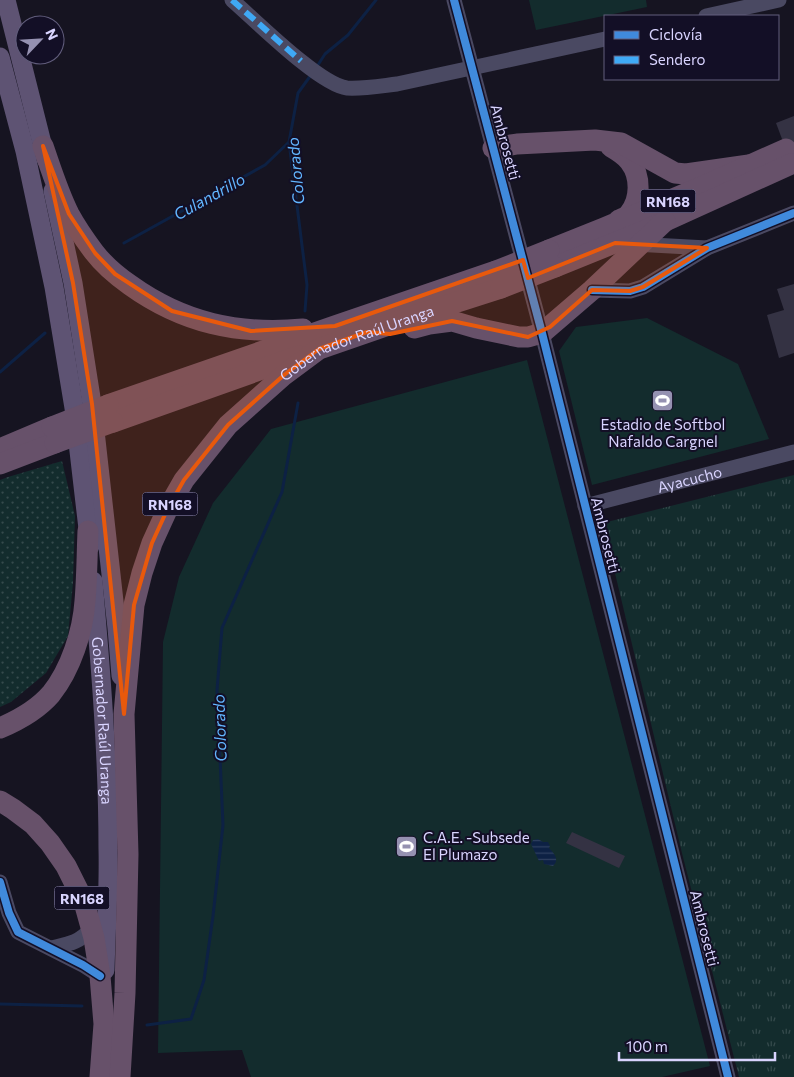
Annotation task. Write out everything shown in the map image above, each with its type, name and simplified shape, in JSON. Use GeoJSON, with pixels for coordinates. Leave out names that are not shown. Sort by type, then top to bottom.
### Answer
{"type":"FeatureCollection","features":[{"type":"Feature","properties":{"kind":"highway"},"geometry":{"type":"LineString","coordinates":[[493,148],[517,144],[595,140],[621,143],[675,173],[686,174],[749,165]]}},
{"type":"Feature","properties":{"kind":"highway"},"geometry":{"type":"LineString","coordinates":[[595,140],[613,147],[623,154],[631,163],[636,174],[638,188],[633,208],[610,236]]}},
{"type":"Feature","properties":{"kind":"highway"},"geometry":{"type":"LineString","coordinates":[[43,146],[69,214],[94,253],[115,274],[145,296],[194,319],[236,328],[284,331],[335,326]]}},
{"type":"Feature","properties":{"kind":"highway","name":"Gobernador Raúl Uranga"},"geometry":{"type":"LineString","coordinates":[[120,1077],[125,994],[128,854],[124,714],[134,605],[152,543],[168,508],[184,480],[228,424],[284,375],[319,349],[423,313],[498,279],[610,236],[665,221],[788,156],[749,165],[700,188],[610,236]]}},
{"type":"Feature","properties":{"kind":"highway"},"geometry":{"type":"LineString","coordinates":[[367,332],[390,334],[429,324],[452,321],[519,337],[528,337],[542,333],[592,290],[665,221]]}},
{"type":"Feature","properties":{"kind":"highway","name":"Gobernador Raúl Uranga"},"geometry":{"type":"LineString","coordinates":[[110,414],[335,326],[498,279]]}},
{"type":"Feature","properties":{"kind":"highway"},"geometry":{"type":"LineString","coordinates":[[0,448],[54,435],[110,414],[319,349]]}},
{"type":"Feature","properties":{"kind":"highway"},"geometry":{"type":"LineString","coordinates":[[0,464],[54,435]]}},
{"type":"Feature","properties":{"kind":"highway"},"geometry":{"type":"LineString","coordinates":[[0,728],[25,716],[39,705],[51,693],[66,669],[80,630],[85,602],[88,531]]}},
{"type":"Feature","properties":{"kind":"highway","name":"Gobernador Raúl Uranga"},"geometry":{"type":"LineString","coordinates":[[0,801],[33,824],[50,844],[66,866],[84,902],[94,938],[100,976],[104,1024],[100,1077]]}},
{"type":"Feature","properties":{"kind":"main road","name":"Gobernador Raúl Uranga"},"geometry":{"type":"LineString","coordinates":[[6,0],[43,146],[73,283],[92,404],[117,628],[124,714]]}},
{"type":"Feature","properties":{"kind":"main road","name":"Gobernador Raúl Uranga"},"geometry":{"type":"LineString","coordinates":[[0,57],[25,151],[54,288],[74,408],[88,531],[101,672],[106,762],[108,850],[104,1024]]}},
{"type":"Feature","properties":{"kind":"street"},"geometry":{"type":"LineString","coordinates":[[232,0],[301,61],[327,80],[345,88],[370,88],[397,84],[604,39]]}},
{"type":"Feature","properties":{"kind":"street","name":"Ambrosetti"},"geometry":{"type":"LineString","coordinates":[[454,0],[542,333],[728,1077]]}},
{"type":"Feature","properties":{"kind":"street"},"geometry":{"type":"LineString","coordinates":[[711,15],[779,0]]}},
{"type":"Feature","properties":{"kind":"street"},"geometry":{"type":"LineString","coordinates":[[592,290],[630,291],[643,287],[707,248],[794,213]]}},
{"type":"Feature","properties":{"kind":"street"},"geometry":{"type":"LineString","coordinates":[[610,236],[640,244],[707,248]]}},
{"type":"Feature","properties":{"kind":"street","name":"Ayacucho"},"geometry":{"type":"LineString","coordinates":[[585,506],[794,452]]}},
{"type":"Feature","properties":{"kind":"street"},"geometry":{"type":"LineString","coordinates":[[0,882],[9,913],[18,932],[83,965],[100,976]]}},
{"type":"Feature","properties":{"kind":"street"},"geometry":{"type":"LineString","coordinates":[[51,948],[70,944],[84,937],[91,929]]}},
{"type":"Feature","properties":{"kind":"highlighted area"},"geometry":{"type":"Polygon","coordinates":[[[43,146],[69,214],[95,253],[115,274],[172,311],[251,331],[335,326],[523,260],[528,278],[615,243],[707,248],[643,287],[630,291],[592,290],[550,327],[528,337],[452,321],[390,334],[367,332],[319,349],[284,375],[228,425],[184,480],[168,508],[152,543],[134,605],[124,714],[92,404],[73,283],[43,146]]]}},
{"type":"Feature","properties":{"kind":"green space"},"geometry":{"type":"Polygon","coordinates":[[[529,0],[646,0],[647,7],[536,30],[529,0]]]}},
{"type":"Feature","properties":{"kind":"green space","name":"Estadio de Softbol Nafaldo Cargnel"},"geometry":{"type":"Polygon","coordinates":[[[647,318],[738,364],[769,439],[592,485],[559,351],[576,327],[647,318]]]}},
{"type":"Feature","properties":{"kind":"green space","name":"C.A.E. -Subsede El Plumazo"},"geometry":{"type":"Polygon","coordinates":[[[527,360],[710,1066],[662,1077],[251,1077],[242,1050],[158,1053],[163,642],[179,577],[213,503],[271,429],[527,360]]]}},
{"type":"Feature","properties":{"kind":"green space"},"geometry":{"type":"Polygon","coordinates":[[[62,461],[75,516],[73,583],[68,636],[46,673],[11,702],[0,707],[0,480],[62,461]]]}},
{"type":"Feature","properties":{"kind":"green space"},"geometry":{"type":"Polygon","coordinates":[[[794,475],[794,1077],[739,1077],[682,853],[603,523],[794,475]]]}},
{"type":"Feature","properties":{"kind":"water"},"geometry":{"type":"Polygon","coordinates":[[[538,839],[548,842],[549,848],[556,859],[553,866],[544,864],[543,860],[539,861],[531,844],[533,840],[538,839]]]}},
{"type":"Feature","properties":{"kind":"building"},"geometry":{"type":"Polygon","coordinates":[[[794,116],[794,171],[776,123],[794,116]]]}},
{"type":"Feature","properties":{"kind":"building"},"geometry":{"type":"Polygon","coordinates":[[[794,284],[794,353],[779,358],[767,315],[784,310],[777,289],[794,284]]]}},
{"type":"Feature","properties":{"kind":"building"},"geometry":{"type":"Polygon","coordinates":[[[572,832],[625,856],[619,868],[566,843],[572,832]]]}},
{"type":"Feature","properties":{"kind":"waterway","name":"Colorado"},"geometry":{"type":"LineString","coordinates":[[316,68],[325,54],[348,35],[376,0]]}},
{"type":"Feature","properties":{"kind":"waterway","name":"Colorado"},"geometry":{"type":"LineString","coordinates":[[305,311],[307,285],[289,142],[298,93],[311,75]]}},
{"type":"Feature","properties":{"kind":"waterway","name":"Culandrillo"},"geometry":{"type":"LineString","coordinates":[[124,243],[265,165],[289,142]]}},
{"type":"Feature","properties":{"kind":"waterway","name":"Culandrillo"},"geometry":{"type":"LineString","coordinates":[[0,372],[45,333]]}},
{"type":"Feature","properties":{"kind":"waterway","name":"Colorado"},"geometry":{"type":"LineString","coordinates":[[147,1025],[191,1019],[204,980],[223,825],[217,690],[222,628],[282,492],[298,403]]}},
{"type":"Feature","properties":{"kind":"waterway","name":"Colorado"},"geometry":{"type":"LineString","coordinates":[[0,1004],[82,1006]]}},
{"type":"Feature","properties":{"kind":"marked path"},"geometry":{"type":"LineString","coordinates":[[232,0],[301,61]]}},
{"type":"Feature","properties":{"kind":"cycle path"},"geometry":{"type":"LineString","coordinates":[[454,0],[542,333],[728,1077]]}},
{"type":"Feature","properties":{"kind":"cycle path"},"geometry":{"type":"LineString","coordinates":[[592,290],[630,291],[643,287],[707,248],[794,213]]}},
{"type":"Feature","properties":{"kind":"cycle path"},"geometry":{"type":"LineString","coordinates":[[0,882],[9,913],[18,932],[83,965],[100,976]]}},
{"type":"Feature","properties":{"kind":"place","name":"Estadio de Softbol Nafaldo Cargnel"},"geometry":{"type":"Point","coordinates":[663,401]}},
{"type":"Feature","properties":{"kind":"place","name":"C.A.E. -Subsede El Plumazo"},"geometry":{"type":"Point","coordinates":[407,846]}}]}
